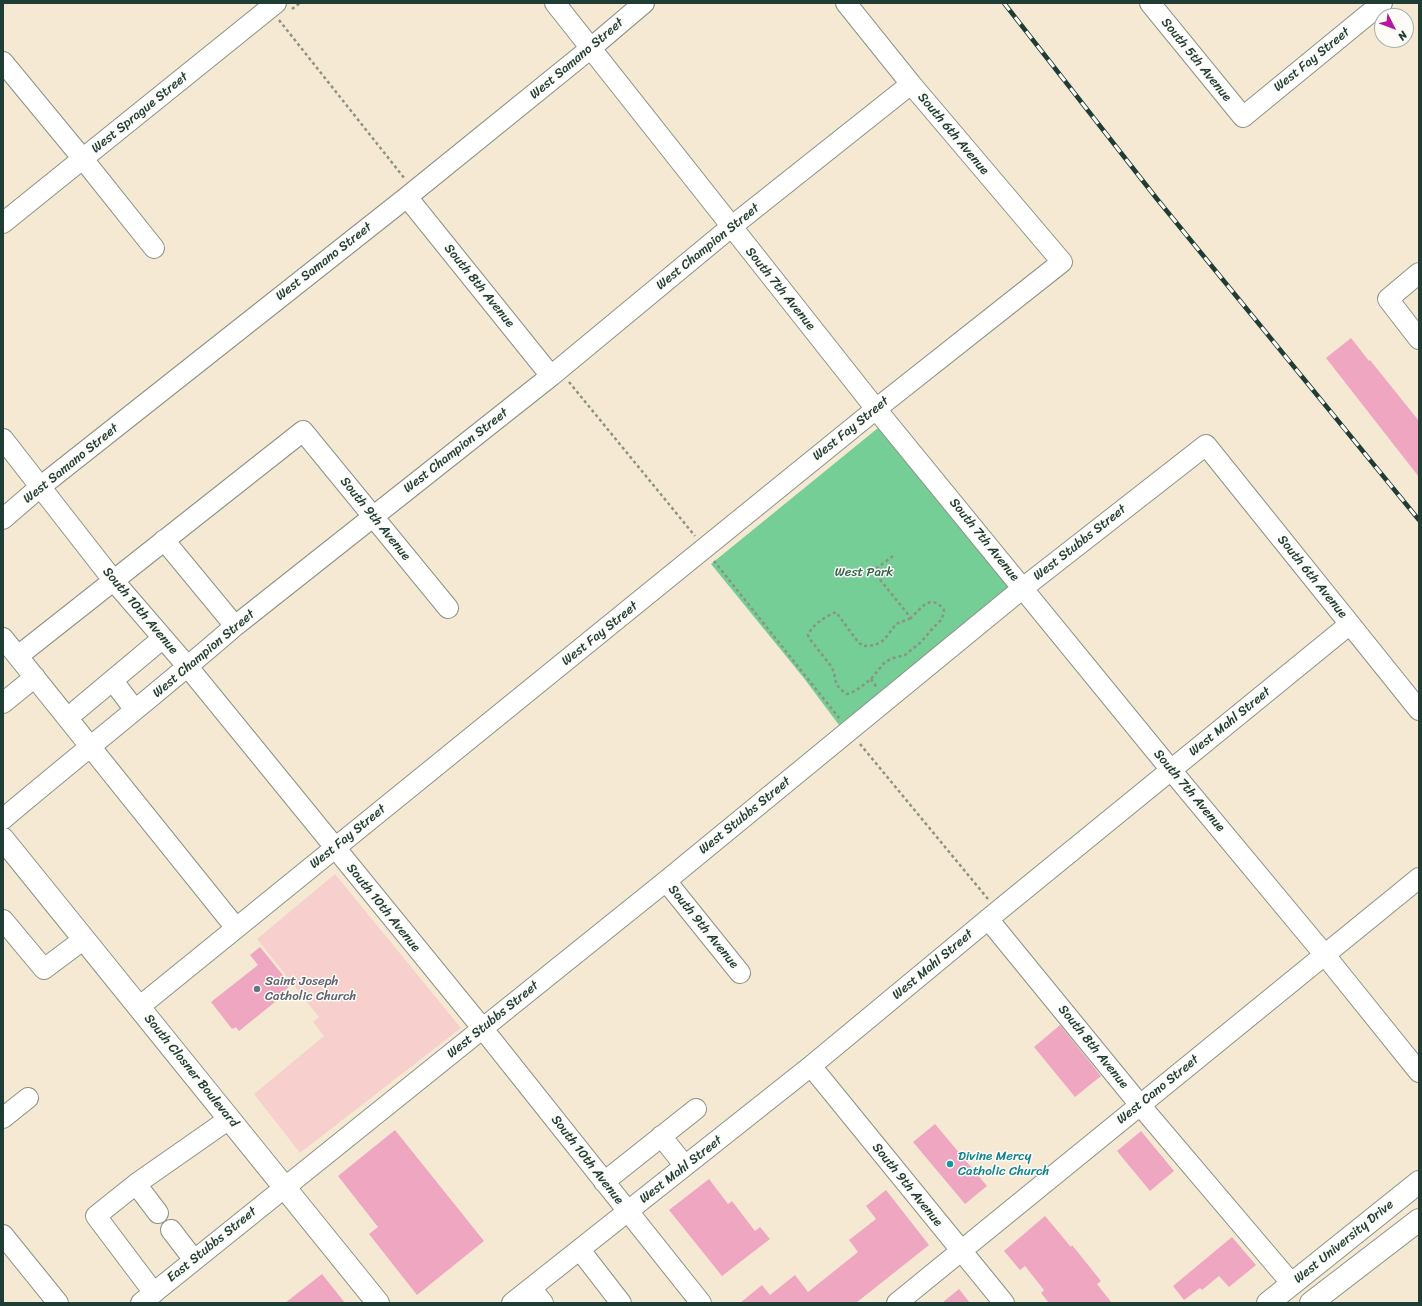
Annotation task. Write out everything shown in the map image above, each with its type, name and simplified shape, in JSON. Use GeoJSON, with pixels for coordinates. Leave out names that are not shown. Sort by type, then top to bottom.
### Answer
{"type":"FeatureCollection","features":[{"type":"Feature","properties":{"kind":"main road","name":"South Closner Boulevard"},"geometry":{"type":"LineString","coordinates":[[3,839],[378,1303]]}},
{"type":"Feature","properties":{"kind":"main road","name":"West University Drive"},"geometry":{"type":"LineString","coordinates":[[1268,1303],[1419,1182]]}},
{"type":"Feature","properties":{"kind":"main road"},"geometry":{"type":"LineString","coordinates":[[1412,1225],[1419,1208]]}},
{"type":"Feature","properties":{"kind":"main road"},"geometry":{"type":"LineString","coordinates":[[1307,1303],[1304,1297],[1310,1286],[1358,1243],[1383,1211]]}},
{"type":"Feature","properties":{"kind":"main road","name":"West University Drive"},"geometry":{"type":"LineString","coordinates":[[1311,1303],[1412,1225]]}},
{"type":"Feature","properties":{"kind":"street","name":"South 7th Avenue"},"geometry":{"type":"LineString","coordinates":[[555,3],[731,228],[876,409],[1170,770],[1324,954],[1419,1072]]}},
{"type":"Feature","properties":{"kind":"street","name":"West Samano Street"},"geometry":{"type":"LineString","coordinates":[[3,519],[40,487],[406,188],[591,48],[644,3]]}},
{"type":"Feature","properties":{"kind":"street","name":"South 6th Avenue"},"geometry":{"type":"LineString","coordinates":[[846,3],[911,84],[1062,262]]}},
{"type":"Feature","properties":{"kind":"street","name":"South 5th Avenue"},"geometry":{"type":"LineString","coordinates":[[1150,3],[1243,117]]}},
{"type":"Feature","properties":{"kind":"street","name":"West Fay Street"},"geometry":{"type":"LineString","coordinates":[[1243,117],[1382,3]]}},
{"type":"Feature","properties":{"kind":"street","name":"West Sprague Street"},"geometry":{"type":"LineString","coordinates":[[3,223],[269,10]]}},
{"type":"Feature","properties":{"kind":"street"},"geometry":{"type":"LineString","coordinates":[[3,62],[154,248]]}},
{"type":"Feature","properties":{"kind":"street","name":"West Champion Street"},"geometry":{"type":"LineString","coordinates":[[3,819],[188,668],[236,626],[551,376],[731,228],[911,84]]}},
{"type":"Feature","properties":{"kind":"street","name":"South 8th Avenue"},"geometry":{"type":"LineString","coordinates":[[406,188],[551,376]]}},
{"type":"Feature","properties":{"kind":"street","name":"West Fay Street"},"geometry":{"type":"LineString","coordinates":[[139,1007],[876,409],[1062,262]]}},
{"type":"Feature","properties":{"kind":"street"},"geometry":{"type":"LineString","coordinates":[[1419,273],[1388,299],[1419,338]]}},
{"type":"Feature","properties":{"kind":"street","name":"South 9th Avenue"},"geometry":{"type":"LineString","coordinates":[[164,540],[303,431],[448,608]]}},
{"type":"Feature","properties":{"kind":"street","name":"South 10th Avenue"},"geometry":{"type":"LineString","coordinates":[[3,440],[113,580],[188,668],[483,1029],[701,1303]]}},
{"type":"Feature","properties":{"kind":"street","name":"South 6th Avenue"},"geometry":{"type":"LineString","coordinates":[[1206,445],[1419,710]]}},
{"type":"Feature","properties":{"kind":"street","name":"West Stubbs Street"},"geometry":{"type":"LineString","coordinates":[[284,1186],[483,1029],[666,881],[1023,588],[1206,445]]}},
{"type":"Feature","properties":{"kind":"street"},"geometry":{"type":"LineString","coordinates":[[18,656],[164,540],[236,626]]}},
{"type":"Feature","properties":{"kind":"street","name":"West Mahl Street"},"geometry":{"type":"LineString","coordinates":[[512,1303],[537,1296],[580,1250],[811,1066],[989,910],[1170,770],[1350,624]]}},
{"type":"Feature","properties":{"kind":"street"},"geometry":{"type":"LineString","coordinates":[[3,638],[18,656],[16,690],[91,746],[236,928]]}},
{"type":"Feature","properties":{"kind":"street"},"geometry":{"type":"LineString","coordinates":[[77,710],[163,638]]}},
{"type":"Feature","properties":{"kind":"street"},"geometry":{"type":"LineString","coordinates":[[113,681],[135,710]]}},
{"type":"Feature","properties":{"kind":"street","name":"West Cano Street"},"geometry":{"type":"LineString","coordinates":[[902,1301],[1324,954],[1419,878]]}},
{"type":"Feature","properties":{"kind":"street","name":"South 9th Avenue"},"geometry":{"type":"LineString","coordinates":[[666,881],[740,973]]}},
{"type":"Feature","properties":{"kind":"street","name":"South 8th Avenue"},"geometry":{"type":"LineString","coordinates":[[989,910],[1140,1105],[1292,1284]]}},
{"type":"Feature","properties":{"kind":"street"},"geometry":{"type":"LineString","coordinates":[[3,920],[44,969],[84,939]]}},
{"type":"Feature","properties":{"kind":"street","name":"South 9th Avenue"},"geometry":{"type":"LineString","coordinates":[[811,1066],[1004,1303]]}},
{"type":"Feature","properties":{"kind":"street"},"geometry":{"type":"LineString","coordinates":[[3,1118],[28,1098]]}},
{"type":"Feature","properties":{"kind":"street"},"geometry":{"type":"LineString","coordinates":[[604,1182],[696,1109]]}},
{"type":"Feature","properties":{"kind":"street"},"geometry":{"type":"LineString","coordinates":[[147,1298],[96,1216],[136,1184],[230,1119]]}},
{"type":"Feature","properties":{"kind":"street"},"geometry":{"type":"LineString","coordinates":[[661,1136],[685,1166]]}},
{"type":"Feature","properties":{"kind":"street"},"geometry":{"type":"LineString","coordinates":[[136,1184],[158,1213]]}},
{"type":"Feature","properties":{"kind":"street","name":"East Stubbs Street"},"geometry":{"type":"LineString","coordinates":[[147,1298],[284,1186]]}},
{"type":"Feature","properties":{"kind":"street"},"geometry":{"type":"LineString","coordinates":[[171,1230],[194,1260]]}},
{"type":"Feature","properties":{"kind":"street"},"geometry":{"type":"LineString","coordinates":[[3,1235],[58,1303]]}},
{"type":"Feature","properties":{"kind":"street"},"geometry":{"type":"LineString","coordinates":[[580,1250],[621,1303]]}},
{"type":"Feature","properties":{"kind":"path"},"geometry":{"type":"LineString","coordinates":[[269,10],[406,188]]}},
{"type":"Feature","properties":{"kind":"path"},"geometry":{"type":"LineString","coordinates":[[570,383],[696,537]]}},
{"type":"Feature","properties":{"kind":"path"},"geometry":{"type":"LineString","coordinates":[[893,556],[873,571],[911,618]]}},
{"type":"Feature","properties":{"kind":"path"},"geometry":{"type":"LineString","coordinates":[[716,563],[841,720]]}},
{"type":"Feature","properties":{"kind":"path"},"geometry":{"type":"LineString","coordinates":[[932,602],[939,604],[944,610],[942,619],[922,642],[905,656],[893,658],[885,662],[872,679],[855,691],[847,694],[840,689],[835,681],[834,671],[808,635],[810,630],[826,617],[836,612],[858,642],[863,646],[875,645],[884,640],[896,624],[911,618],[926,604],[932,602]]}},
{"type":"Feature","properties":{"kind":"path"},"geometry":{"type":"LineString","coordinates":[[872,679],[879,690]]}},
{"type":"Feature","properties":{"kind":"path"},"geometry":{"type":"LineString","coordinates":[[860,744],[989,910]]}},
{"type":"Feature","properties":{"kind":"shaded area"},"geometry":{"type":"Polygon","coordinates":[[[335,874],[461,1028],[300,1153],[254,1094],[324,1036],[313,1022],[319,1017],[257,939],[335,874]]]}},
{"type":"Feature","properties":{"kind":"green space","name":"West Park"},"geometry":{"type":"Polygon","coordinates":[[[878,428],[881,428],[1010,585],[1006,593],[839,725],[803,677],[711,564],[878,428]]]}},
{"type":"Feature","properties":{"kind":"building"},"geometry":{"type":"Polygon","coordinates":[[[1351,338],[1419,421],[1419,477],[1326,358],[1351,338]]]}},
{"type":"Feature","properties":{"kind":"building","name":"Saint Joseph Catholic Church"},"geometry":{"type":"Polygon","coordinates":[[[260,947],[291,985],[283,992],[285,994],[239,1031],[236,1027],[232,1029],[211,1002],[258,965],[250,955],[260,947]]]}},
{"type":"Feature","properties":{"kind":"building"},"geometry":{"type":"Polygon","coordinates":[[[1060,1025],[1101,1076],[1075,1097],[1034,1047],[1060,1025]]]}},
{"type":"Feature","properties":{"kind":"building","name":"Divine Mercy Catholic Church"},"geometry":{"type":"Polygon","coordinates":[[[935,1124],[987,1186],[965,1204],[913,1142],[935,1124]]]}},
{"type":"Feature","properties":{"kind":"building"},"geometry":{"type":"Polygon","coordinates":[[[395,1130],[484,1241],[417,1295],[369,1234],[378,1227],[338,1176],[395,1130]]]}},
{"type":"Feature","properties":{"kind":"building"},"geometry":{"type":"Polygon","coordinates":[[[1141,1131],[1174,1171],[1150,1191],[1117,1151],[1141,1131]]]}},
{"type":"Feature","properties":{"kind":"building"},"geometry":{"type":"Polygon","coordinates":[[[709,1179],[728,1204],[732,1201],[755,1231],[760,1227],[770,1239],[722,1276],[669,1210],[709,1179]]]}},
{"type":"Feature","properties":{"kind":"building"},"geometry":{"type":"Polygon","coordinates":[[[886,1190],[929,1245],[856,1303],[740,1303],[762,1285],[770,1295],[795,1275],[808,1292],[858,1252],[849,1240],[876,1219],[866,1206],[886,1190]]]}},
{"type":"Feature","properties":{"kind":"building"},"geometry":{"type":"Polygon","coordinates":[[[1045,1216],[1071,1247],[1072,1245],[1101,1281],[1097,1284],[1112,1303],[1049,1303],[1041,1293],[1044,1290],[1025,1266],[1020,1270],[1004,1251],[1045,1216]]]}},
{"type":"Feature","properties":{"kind":"building"},"geometry":{"type":"Polygon","coordinates":[[[1232,1237],[1256,1265],[1229,1287],[1219,1276],[1202,1290],[1200,1288],[1184,1300],[1173,1286],[1232,1237]]]}},
{"type":"Feature","properties":{"kind":"building"},"geometry":{"type":"Polygon","coordinates":[[[322,1274],[345,1303],[285,1303],[322,1274]]]}},
{"type":"Feature","properties":{"kind":"building"},"geometry":{"type":"Polygon","coordinates":[[[959,1289],[970,1303],[942,1303],[959,1289]]]}},
{"type":"Feature","properties":{"kind":"railway"},"geometry":{"type":"LineString","coordinates":[[1004,3],[1157,199],[1419,520]]}},
{"type":"Feature","properties":{"kind":"place","name":"Saint Joseph Catholic Church"},"geometry":{"type":"Point","coordinates":[257,989]}},
{"type":"Feature","properties":{"kind":"place","name":"Divine Mercy Catholic Church"},"geometry":{"type":"Point","coordinates":[950,1164]}}]}
